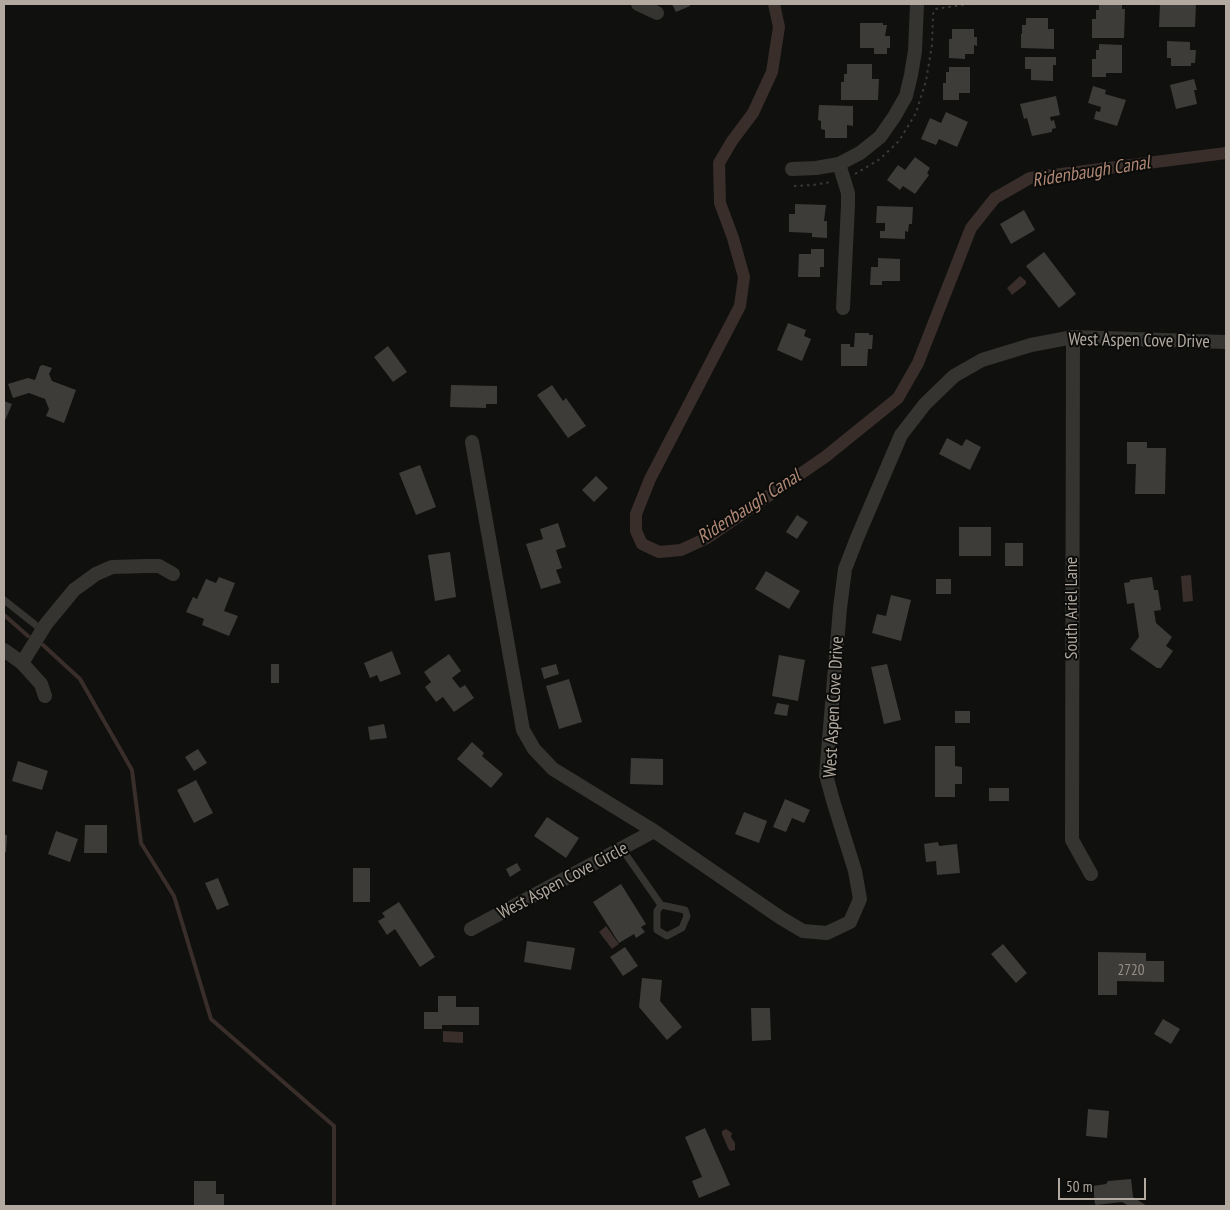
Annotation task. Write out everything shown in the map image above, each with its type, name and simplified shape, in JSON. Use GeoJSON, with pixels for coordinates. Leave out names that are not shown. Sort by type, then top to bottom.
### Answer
{"type":"FeatureCollection","features":[{"type":"Feature","properties":{"kind":"street"},"geometry":{"type":"LineString","coordinates":[[638,4],[657,13]]}},
{"type":"Feature","properties":{"kind":"street"},"geometry":{"type":"LineString","coordinates":[[792,169],[816,168],[839,164],[860,153],[880,137],[906,96],[915,51],[918,4]]}},
{"type":"Feature","properties":{"kind":"street"},"geometry":{"type":"LineString","coordinates":[[839,164],[848,193],[843,308]]}},
{"type":"Feature","properties":{"kind":"street","name":"West Aspen Cove Drive"},"geometry":{"type":"LineString","coordinates":[[472,442],[523,730],[534,748],[553,770],[654,832],[776,914],[803,931],[827,933],[850,922],[860,899],[855,871],[826,775],[845,569],[901,435],[925,404],[954,376],[982,360],[1031,345],[1073,337],[1226,342]]}},
{"type":"Feature","properties":{"kind":"street","name":"South Ariel Lane"},"geometry":{"type":"LineString","coordinates":[[1073,337],[1072,840],[1091,874]]}},
{"type":"Feature","properties":{"kind":"street"},"geometry":{"type":"LineString","coordinates":[[22,663],[42,630],[74,590],[96,574],[112,567],[158,566],[173,574]]}},
{"type":"Feature","properties":{"kind":"street"},"geometry":{"type":"LineString","coordinates":[[4,650],[22,663],[41,684],[45,696]]}},
{"type":"Feature","properties":{"kind":"street","name":"West Aspen Cove Circle"},"geometry":{"type":"LineString","coordinates":[[471,930],[654,832]]}},
{"type":"Feature","properties":{"kind":"lane"},"geometry":{"type":"LineString","coordinates":[[4,600],[42,630]]}},
{"type":"Feature","properties":{"kind":"lane"},"geometry":{"type":"LineString","coordinates":[[622,849],[661,905],[685,910],[687,916],[682,928],[668,936],[657,930],[657,911],[661,905]]}},
{"type":"Feature","properties":{"kind":"shaded area"},"geometry":{"type":"Polygon","coordinates":[[[1020,276],[1026,281],[1026,284],[1012,295],[1007,288],[1020,276]]]}},
{"type":"Feature","properties":{"kind":"shaded area"},"geometry":{"type":"Polygon","coordinates":[[[1191,575],[1193,601],[1183,602],[1181,576],[1191,575]]]}},
{"type":"Feature","properties":{"kind":"shaded area"},"geometry":{"type":"Polygon","coordinates":[[[606,926],[619,944],[612,949],[599,932],[606,926]]]}},
{"type":"Feature","properties":{"kind":"shaded area"},"geometry":{"type":"Polygon","coordinates":[[[443,1031],[463,1032],[463,1043],[443,1042],[443,1031]]]}},
{"type":"Feature","properties":{"kind":"shaded area"},"geometry":{"type":"Polygon","coordinates":[[[726,1129],[732,1133],[731,1137],[735,1143],[735,1150],[730,1151],[722,1134],[722,1131],[726,1129]]]}},
{"type":"Feature","properties":{"kind":"building"},"geometry":{"type":"Polygon","coordinates":[[[672,4],[689,4],[690,6],[676,12],[672,4]]]}},
{"type":"Feature","properties":{"kind":"building"},"geometry":{"type":"Polygon","coordinates":[[[1099,4],[1122,4],[1122,9],[1125,9],[1124,38],[1092,38],[1092,19],[1096,19],[1096,10],[1099,10],[1099,4]]]}},
{"type":"Feature","properties":{"kind":"building"},"geometry":{"type":"Polygon","coordinates":[[[1160,4],[1196,4],[1195,27],[1159,27],[1160,4]]]}},
{"type":"Feature","properties":{"kind":"building"},"geometry":{"type":"Polygon","coordinates":[[[1026,18],[1048,18],[1048,29],[1054,29],[1054,49],[1021,48],[1022,25],[1026,25],[1026,18]]]}},
{"type":"Feature","properties":{"kind":"building"},"geometry":{"type":"Polygon","coordinates":[[[860,23],[883,23],[883,25],[887,25],[885,36],[890,36],[890,48],[887,48],[887,54],[874,54],[874,48],[860,48],[860,23]]]}},
{"type":"Feature","properties":{"kind":"building"},"geometry":{"type":"Polygon","coordinates":[[[952,29],[974,29],[974,37],[977,37],[977,46],[974,45],[974,54],[965,54],[965,59],[949,58],[949,39],[952,39],[952,29]]]}},
{"type":"Feature","properties":{"kind":"building"},"geometry":{"type":"Polygon","coordinates":[[[1167,41],[1190,42],[1190,50],[1196,50],[1195,63],[1191,63],[1191,66],[1171,66],[1171,58],[1167,58],[1167,41]]]}},
{"type":"Feature","properties":{"kind":"building"},"geometry":{"type":"Polygon","coordinates":[[[1099,44],[1122,45],[1122,73],[1106,73],[1106,77],[1092,77],[1092,59],[1096,59],[1096,50],[1099,50],[1099,44]]]}},
{"type":"Feature","properties":{"kind":"building"},"geometry":{"type":"Polygon","coordinates":[[[1025,57],[1056,57],[1056,65],[1053,65],[1053,81],[1031,80],[1031,69],[1025,69],[1025,57]]]}},
{"type":"Feature","properties":{"kind":"building"},"geometry":{"type":"Polygon","coordinates":[[[847,64],[872,64],[872,79],[879,79],[878,100],[841,100],[841,82],[844,82],[844,74],[847,74],[847,64]]]}},
{"type":"Feature","properties":{"kind":"building"},"geometry":{"type":"Polygon","coordinates":[[[949,67],[970,67],[970,93],[959,93],[959,100],[943,100],[943,83],[946,83],[946,72],[949,72],[949,67]]]}},
{"type":"Feature","properties":{"kind":"building"},"geometry":{"type":"Polygon","coordinates":[[[1194,79],[1197,90],[1194,90],[1197,104],[1176,109],[1170,85],[1194,79]]]}},
{"type":"Feature","properties":{"kind":"building"},"geometry":{"type":"Polygon","coordinates":[[[1093,86],[1106,90],[1105,94],[1126,100],[1117,126],[1094,119],[1096,111],[1100,112],[1101,107],[1088,103],[1093,86]]]}},
{"type":"Feature","properties":{"kind":"building"},"geometry":{"type":"Polygon","coordinates":[[[1056,96],[1060,115],[1050,117],[1051,121],[1054,120],[1056,128],[1052,129],[1052,132],[1032,136],[1027,118],[1024,119],[1020,104],[1056,96]]]}},
{"type":"Feature","properties":{"kind":"building"},"geometry":{"type":"Polygon","coordinates":[[[819,105],[853,106],[853,126],[847,125],[847,138],[825,138],[825,130],[821,129],[821,121],[818,120],[819,105]]]}},
{"type":"Feature","properties":{"kind":"building"},"geometry":{"type":"Polygon","coordinates":[[[946,112],[968,122],[957,147],[939,139],[936,145],[921,139],[930,118],[941,123],[946,112]]]}},
{"type":"Feature","properties":{"kind":"building"},"geometry":{"type":"Polygon","coordinates":[[[915,157],[930,168],[927,173],[929,175],[915,194],[903,186],[900,190],[887,180],[898,165],[905,170],[915,157]]]}},
{"type":"Feature","properties":{"kind":"building"},"geometry":{"type":"Polygon","coordinates":[[[795,204],[826,205],[824,221],[827,221],[827,238],[812,237],[812,233],[789,232],[789,214],[795,214],[795,204]]]}},
{"type":"Feature","properties":{"kind":"building"},"geometry":{"type":"Polygon","coordinates":[[[877,206],[913,207],[912,224],[909,224],[908,232],[905,231],[905,239],[880,238],[880,231],[885,231],[885,223],[876,223],[877,206]]]}},
{"type":"Feature","properties":{"kind":"building"},"geometry":{"type":"Polygon","coordinates":[[[1024,210],[1035,230],[1011,244],[1000,224],[1024,210]]]}},
{"type":"Feature","properties":{"kind":"building"},"geometry":{"type":"Polygon","coordinates":[[[811,249],[824,249],[824,267],[820,267],[820,277],[798,277],[799,254],[811,254],[811,249]]]}},
{"type":"Feature","properties":{"kind":"building"},"geometry":{"type":"Polygon","coordinates":[[[1044,252],[1076,294],[1059,308],[1026,266],[1044,252]]]}},
{"type":"Feature","properties":{"kind":"building"},"geometry":{"type":"Polygon","coordinates":[[[878,258],[900,259],[900,281],[882,281],[882,285],[870,285],[871,267],[878,267],[878,258]]]}},
{"type":"Feature","properties":{"kind":"building"},"geometry":{"type":"Polygon","coordinates":[[[788,323],[806,330],[804,336],[811,339],[802,361],[777,350],[788,323]]]}},
{"type":"Feature","properties":{"kind":"building"},"geometry":{"type":"Polygon","coordinates":[[[855,333],[869,333],[869,335],[873,335],[872,349],[868,349],[867,366],[841,366],[841,344],[850,344],[850,347],[854,347],[855,333]]]}},
{"type":"Feature","properties":{"kind":"building"},"geometry":{"type":"Polygon","coordinates":[[[388,346],[407,372],[393,382],[374,357],[388,346]]]}},
{"type":"Feature","properties":{"kind":"building"},"geometry":{"type":"Polygon","coordinates":[[[40,366],[52,368],[49,374],[52,381],[76,390],[64,423],[46,416],[49,409],[45,399],[29,393],[13,398],[8,384],[28,378],[35,380],[40,366]]]}},
{"type":"Feature","properties":{"kind":"building"},"geometry":{"type":"Polygon","coordinates":[[[451,385],[497,386],[497,404],[486,404],[486,408],[450,407],[451,385]]]}},
{"type":"Feature","properties":{"kind":"building"},"geometry":{"type":"Polygon","coordinates":[[[552,385],[563,401],[566,398],[586,426],[568,438],[537,395],[552,385]]]}},
{"type":"Feature","properties":{"kind":"building"},"geometry":{"type":"Polygon","coordinates":[[[4,401],[12,404],[4,423],[4,401]]]}},
{"type":"Feature","properties":{"kind":"building"},"geometry":{"type":"Polygon","coordinates":[[[947,438],[962,446],[966,439],[981,447],[970,470],[939,454],[947,438]]]}},
{"type":"Feature","properties":{"kind":"building"},"geometry":{"type":"Polygon","coordinates":[[[1127,442],[1147,442],[1147,448],[1166,448],[1165,494],[1135,494],[1136,464],[1127,464],[1127,442]]]}},
{"type":"Feature","properties":{"kind":"building"},"geometry":{"type":"Polygon","coordinates":[[[420,465],[436,507],[416,515],[399,473],[420,465]]]}},
{"type":"Feature","properties":{"kind":"building"},"geometry":{"type":"Polygon","coordinates":[[[596,476],[608,488],[594,502],[582,490],[596,476]]]}},
{"type":"Feature","properties":{"kind":"building"},"geometry":{"type":"Polygon","coordinates":[[[797,515],[808,522],[797,539],[786,532],[797,515]]]}},
{"type":"Feature","properties":{"kind":"building"},"geometry":{"type":"Polygon","coordinates":[[[558,523],[566,547],[556,550],[562,568],[556,570],[561,583],[541,589],[526,544],[543,539],[540,529],[558,523]]]}},
{"type":"Feature","properties":{"kind":"building"},"geometry":{"type":"Polygon","coordinates":[[[959,527],[991,527],[991,556],[959,556],[959,527]]]}},
{"type":"Feature","properties":{"kind":"building"},"geometry":{"type":"Polygon","coordinates":[[[1005,543],[1023,543],[1023,566],[1005,566],[1005,543]]]}},
{"type":"Feature","properties":{"kind":"building"},"geometry":{"type":"Polygon","coordinates":[[[450,552],[456,597],[435,601],[428,555],[450,552]]]}},
{"type":"Feature","properties":{"kind":"building"},"geometry":{"type":"Polygon","coordinates":[[[766,571],[800,591],[789,609],[755,589],[766,571]]]}},
{"type":"Feature","properties":{"kind":"building"},"geometry":{"type":"Polygon","coordinates":[[[219,577],[235,583],[224,611],[238,616],[229,636],[202,625],[204,619],[186,612],[193,597],[197,599],[206,579],[216,583],[219,577]]]}},
{"type":"Feature","properties":{"kind":"building"},"geometry":{"type":"Polygon","coordinates":[[[1152,577],[1154,590],[1158,590],[1161,610],[1154,611],[1156,623],[1172,637],[1166,646],[1173,651],[1161,668],[1157,668],[1130,649],[1139,637],[1134,603],[1127,604],[1124,583],[1130,582],[1130,580],[1152,577]]]}},
{"type":"Feature","properties":{"kind":"building"},"geometry":{"type":"Polygon","coordinates":[[[936,579],[951,579],[951,594],[936,594],[936,579]]]}},
{"type":"Feature","properties":{"kind":"building"},"geometry":{"type":"Polygon","coordinates":[[[891,595],[911,600],[901,641],[872,633],[877,614],[886,616],[891,595]]]}},
{"type":"Feature","properties":{"kind":"building"},"geometry":{"type":"Polygon","coordinates":[[[392,651],[401,674],[380,682],[377,675],[370,678],[364,663],[392,651]]]}},
{"type":"Feature","properties":{"kind":"building"},"geometry":{"type":"Polygon","coordinates":[[[449,654],[461,671],[452,678],[460,688],[465,685],[474,698],[454,712],[443,697],[436,702],[425,687],[431,682],[424,672],[449,654]]]}},
{"type":"Feature","properties":{"kind":"building"},"geometry":{"type":"Polygon","coordinates":[[[779,655],[805,660],[798,701],[772,696],[779,655]]]}},
{"type":"Feature","properties":{"kind":"building"},"geometry":{"type":"Polygon","coordinates":[[[271,664],[279,664],[279,683],[271,683],[271,664]]]}},
{"type":"Feature","properties":{"kind":"building"},"geometry":{"type":"Polygon","coordinates":[[[556,664],[559,674],[544,679],[541,668],[556,664]]]}},
{"type":"Feature","properties":{"kind":"building"},"geometry":{"type":"Polygon","coordinates":[[[887,664],[901,720],[884,724],[871,667],[887,664]]]}},
{"type":"Feature","properties":{"kind":"building"},"geometry":{"type":"Polygon","coordinates":[[[569,679],[582,722],[559,729],[546,686],[569,679]]]}},
{"type":"Feature","properties":{"kind":"building"},"geometry":{"type":"Polygon","coordinates":[[[777,703],[789,705],[787,716],[774,714],[777,703]]]}},
{"type":"Feature","properties":{"kind":"building"},"geometry":{"type":"Polygon","coordinates":[[[955,711],[970,711],[970,723],[955,723],[955,711]]]}},
{"type":"Feature","properties":{"kind":"building"},"geometry":{"type":"Polygon","coordinates":[[[384,724],[387,738],[370,740],[368,727],[384,724]]]}},
{"type":"Feature","properties":{"kind":"building"},"geometry":{"type":"Polygon","coordinates":[[[472,742],[484,753],[482,756],[503,774],[491,788],[457,759],[472,742]]]}},
{"type":"Feature","properties":{"kind":"building"},"geometry":{"type":"Polygon","coordinates":[[[935,746],[955,746],[955,766],[962,767],[962,784],[955,784],[955,797],[935,797],[935,746]]]}},
{"type":"Feature","properties":{"kind":"building"},"geometry":{"type":"Polygon","coordinates":[[[198,749],[207,763],[194,771],[185,757],[198,749]]]}},
{"type":"Feature","properties":{"kind":"building"},"geometry":{"type":"Polygon","coordinates":[[[631,758],[663,759],[663,785],[630,784],[631,758]]]}},
{"type":"Feature","properties":{"kind":"building"},"geometry":{"type":"Polygon","coordinates":[[[18,761],[48,771],[42,790],[12,781],[18,761]]]}},
{"type":"Feature","properties":{"kind":"building"},"geometry":{"type":"Polygon","coordinates":[[[196,780],[213,813],[194,823],[177,790],[196,780]]]}},
{"type":"Feature","properties":{"kind":"building"},"geometry":{"type":"Polygon","coordinates":[[[989,788],[1009,788],[1009,801],[989,801],[989,788]]]}},
{"type":"Feature","properties":{"kind":"building"},"geometry":{"type":"Polygon","coordinates":[[[785,799],[810,810],[804,823],[792,818],[786,832],[773,827],[785,799]]]}},
{"type":"Feature","properties":{"kind":"building"},"geometry":{"type":"Polygon","coordinates":[[[744,812],[767,821],[759,843],[735,834],[744,812]]]}},
{"type":"Feature","properties":{"kind":"building"},"geometry":{"type":"Polygon","coordinates":[[[547,817],[579,838],[566,858],[534,836],[547,817]]]}},
{"type":"Feature","properties":{"kind":"building"},"geometry":{"type":"Polygon","coordinates":[[[85,825],[107,825],[107,853],[84,853],[85,825]]]}},
{"type":"Feature","properties":{"kind":"building"},"geometry":{"type":"Polygon","coordinates":[[[56,831],[78,839],[70,862],[48,854],[56,831]]]}},
{"type":"Feature","properties":{"kind":"building"},"geometry":{"type":"Polygon","coordinates":[[[4,835],[7,835],[6,852],[4,852],[4,835]]]}},
{"type":"Feature","properties":{"kind":"building"},"geometry":{"type":"Polygon","coordinates":[[[938,842],[939,846],[957,844],[960,873],[937,875],[936,861],[926,862],[924,844],[938,842]]]}},
{"type":"Feature","properties":{"kind":"building"},"geometry":{"type":"Polygon","coordinates":[[[517,863],[521,870],[510,877],[506,869],[517,863]]]}},
{"type":"Feature","properties":{"kind":"building"},"geometry":{"type":"Polygon","coordinates":[[[353,868],[370,868],[370,902],[353,902],[353,868]]]}},
{"type":"Feature","properties":{"kind":"building"},"geometry":{"type":"Polygon","coordinates":[[[218,878],[229,905],[217,910],[205,883],[218,878]]]}},
{"type":"Feature","properties":{"kind":"building"},"geometry":{"type":"Polygon","coordinates":[[[621,884],[646,924],[641,927],[645,932],[636,938],[634,934],[619,943],[593,902],[621,884]]]}},
{"type":"Feature","properties":{"kind":"building"},"geometry":{"type":"Polygon","coordinates":[[[399,902],[435,957],[420,967],[395,929],[387,935],[378,921],[385,917],[382,913],[399,902]]]}},
{"type":"Feature","properties":{"kind":"building"},"geometry":{"type":"Polygon","coordinates":[[[527,941],[575,948],[571,970],[524,962],[527,941]]]}},
{"type":"Feature","properties":{"kind":"building"},"geometry":{"type":"Polygon","coordinates":[[[1003,944],[1027,973],[1016,983],[991,954],[1003,944]]]}},
{"type":"Feature","properties":{"kind":"building"},"geometry":{"type":"Polygon","coordinates":[[[625,947],[638,966],[623,976],[610,957],[625,947]]]}},
{"type":"Feature","properties":{"kind":"building"},"geometry":{"type":"Polygon","coordinates":[[[1098,952],[1146,953],[1146,961],[1164,961],[1164,982],[1117,981],[1117,995],[1098,995],[1098,952]]]}},
{"type":"Feature","properties":{"kind":"building"},"geometry":{"type":"Polygon","coordinates":[[[642,978],[662,980],[660,1001],[682,1027],[667,1040],[639,1007],[642,978]]]}},
{"type":"Feature","properties":{"kind":"building"},"geometry":{"type":"Polygon","coordinates":[[[438,996],[456,996],[456,1007],[479,1007],[479,1025],[442,1025],[442,1029],[424,1029],[424,1012],[438,1012],[438,996]]]}},
{"type":"Feature","properties":{"kind":"building"},"geometry":{"type":"Polygon","coordinates":[[[751,1008],[770,1008],[771,1040],[752,1041],[751,1008]]]}},
{"type":"Feature","properties":{"kind":"building"},"geometry":{"type":"Polygon","coordinates":[[[1163,1019],[1180,1029],[1171,1044],[1154,1034],[1163,1019]]]}},
{"type":"Feature","properties":{"kind":"building"},"geometry":{"type":"Polygon","coordinates":[[[1088,1109],[1109,1111],[1107,1138],[1086,1136],[1088,1109]]]}},
{"type":"Feature","properties":{"kind":"building"},"geometry":{"type":"Polygon","coordinates":[[[705,1128],[730,1185],[699,1198],[692,1181],[702,1177],[685,1137],[705,1128]]]}},
{"type":"Feature","properties":{"kind":"building"},"geometry":{"type":"Polygon","coordinates":[[[1131,1179],[1133,1197],[1147,1206],[1129,1206],[1122,1202],[1095,1204],[1093,1186],[1106,1184],[1108,1181],[1131,1179]]]}},
{"type":"Feature","properties":{"kind":"building"},"geometry":{"type":"Polygon","coordinates":[[[194,1181],[216,1181],[216,1194],[224,1194],[224,1206],[194,1206],[194,1181]]]}},
{"type":"Feature","properties":{"kind":"waterway","name":"Ridenbaugh Canal"},"geometry":{"type":"LineString","coordinates":[[774,4],[779,27],[772,72],[753,113],[732,141],[719,163],[720,203],[733,238],[744,277],[740,306],[650,479],[636,514],[636,531],[642,544],[659,552],[681,550],[707,538],[825,457],[898,398],[918,363],[971,228],[995,198],[1030,178],[1226,153]]}},
{"type":"Feature","properties":{"kind":"waterway"},"geometry":{"type":"LineString","coordinates":[[4,615],[28,636]]}},
{"type":"Feature","properties":{"kind":"waterway"},"geometry":{"type":"LineString","coordinates":[[43,645],[80,679],[132,770],[141,843],[174,896],[211,1019],[334,1126],[334,1206]]}}]}
